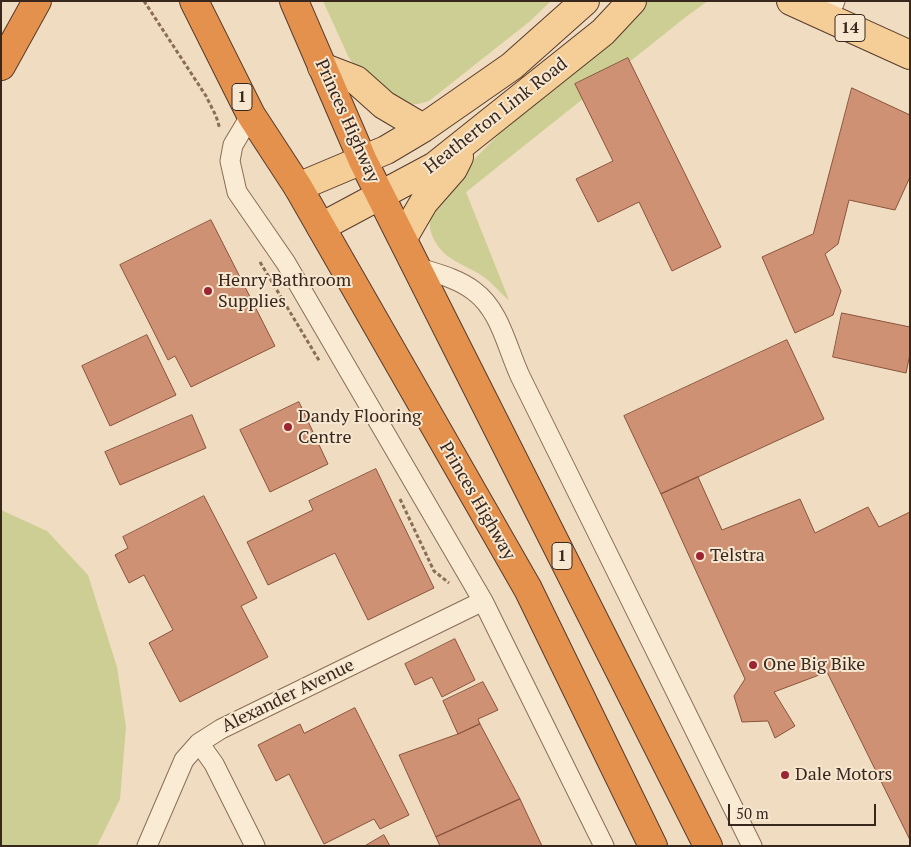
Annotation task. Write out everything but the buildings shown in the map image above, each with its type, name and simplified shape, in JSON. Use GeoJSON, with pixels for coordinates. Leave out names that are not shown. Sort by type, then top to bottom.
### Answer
{"type":"FeatureCollection","features":[{"type":"Feature","properties":{"kind":"highway"},"geometry":{"type":"LineString","coordinates":[[1,66],[37,1]]}},
{"type":"Feature","properties":{"kind":"highway","name":"Princes Highway"},"geometry":{"type":"LineString","coordinates":[[194,1],[251,116],[321,227],[528,589],[654,846]]}},
{"type":"Feature","properties":{"kind":"highway","name":"Princes Highway"},"geometry":{"type":"LineString","coordinates":[[294,1],[363,161],[708,846]]}},
{"type":"Feature","properties":{"kind":"main road","name":"Heatherton Link Road"},"geometry":{"type":"LineString","coordinates":[[321,227],[435,166],[603,32],[632,1]]}},
{"type":"Feature","properties":{"kind":"main road","name":"14"},"geometry":{"type":"LineString","coordinates":[[792,1],[832,10],[910,55]]}},
{"type":"Feature","properties":{"kind":"main road","name":"Heatherton Link Road"},"geometry":{"type":"LineString","coordinates":[[298,188],[386,150],[423,128],[512,66],[580,3]]}},
{"type":"Feature","properties":{"kind":"main road"},"geometry":{"type":"LineString","coordinates":[[322,67],[356,80],[384,105],[423,128]]}},
{"type":"Feature","properties":{"kind":"main road"},"geometry":{"type":"LineString","coordinates":[[403,238],[424,202],[453,169],[464,144]]}},
{"type":"Feature","properties":{"kind":"street"},"geometry":{"type":"LineString","coordinates":[[251,116],[233,146],[230,161],[237,192],[286,264],[483,601],[604,846]]}},
{"type":"Feature","properties":{"kind":"street"},"geometry":{"type":"LineString","coordinates":[[416,267],[455,280],[473,290],[484,300],[497,320],[521,378],[752,846]]}},
{"type":"Feature","properties":{"kind":"street","name":"Alexander Avenue"},"geometry":{"type":"LineString","coordinates":[[147,846],[184,760],[199,743],[221,729],[483,601]]}},
{"type":"Feature","properties":{"kind":"street"},"geometry":{"type":"LineString","coordinates":[[199,743],[214,764],[255,846]]}},
{"type":"Feature","properties":{"kind":"green space"},"geometry":{"type":"Polygon","coordinates":[[[323,1],[551,1],[529,22],[429,101],[404,105],[364,77],[349,58],[323,1]]]}},
{"type":"Feature","properties":{"kind":"green space"},"geometry":{"type":"Polygon","coordinates":[[[643,1],[708,1],[466,192],[509,300],[485,277],[449,257],[439,247],[430,228],[432,215],[437,209],[432,202],[502,131],[608,45],[643,1]]]}},
{"type":"Feature","properties":{"kind":"green space"},"geometry":{"type":"Polygon","coordinates":[[[1,510],[47,531],[88,575],[117,667],[126,727],[120,799],[97,846],[1,846],[1,510]]]}},
{"type":"Feature","properties":{"kind":"place","name":"Henry Bathroom Supplies"},"geometry":{"type":"Point","coordinates":[208,291]}},
{"type":"Feature","properties":{"kind":"place","name":"Dandy Flooring Centre"},"geometry":{"type":"Point","coordinates":[288,427]}},
{"type":"Feature","properties":{"kind":"place","name":"Telstra"},"geometry":{"type":"Point","coordinates":[700,556]}},
{"type":"Feature","properties":{"kind":"place","name":"One Big Bike"},"geometry":{"type":"Point","coordinates":[753,665]}},
{"type":"Feature","properties":{"kind":"place","name":"Dale Motors"},"geometry":{"type":"Point","coordinates":[785,775]}}]}
